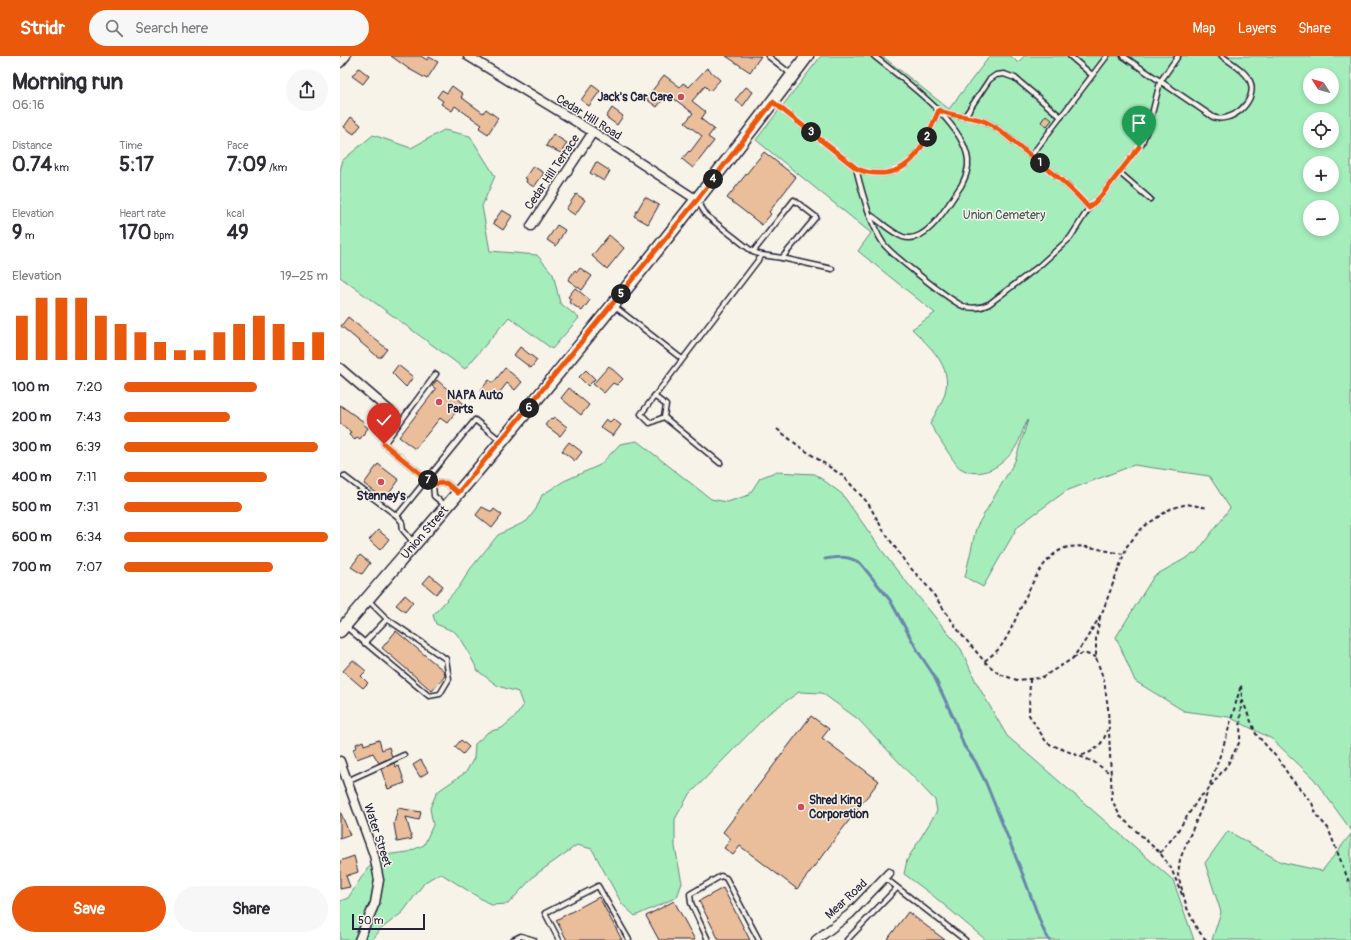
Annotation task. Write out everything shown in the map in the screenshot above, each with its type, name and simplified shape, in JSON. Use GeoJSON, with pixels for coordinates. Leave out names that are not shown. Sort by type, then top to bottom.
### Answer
{"type":"FeatureCollection","features":[{"type":"Feature","properties":{"kind":"main road","name":"Union Street"},"geometry":{"type":"LineString","coordinates":[[342,626],[367,599],[501,442],[697,200],[807,56]]}},
{"type":"Feature","properties":{"kind":"street"},"geometry":{"type":"LineString","coordinates":[[340,63],[346,56]]}},
{"type":"Feature","properties":{"kind":"street","name":"Cedar Hill Road"},"geometry":{"type":"LineString","coordinates":[[468,56],[593,132],[697,200]]}},
{"type":"Feature","properties":{"kind":"street","name":"Cedar Hill Terrace"},"geometry":{"type":"LineString","coordinates":[[531,226],[593,132]]}},
{"type":"Feature","properties":{"kind":"street"},"geometry":{"type":"LineString","coordinates":[[340,368],[390,410]]}},
{"type":"Feature","properties":{"kind":"street","name":"Water Street"},"geometry":{"type":"LineString","coordinates":[[340,760],[374,855],[379,880],[375,903],[359,940]]}},
{"type":"Feature","properties":{"kind":"street","name":"Mear Road"},"geometry":{"type":"LineString","coordinates":[[820,939],[850,914],[887,875]]}},
{"type":"Feature","properties":{"kind":"lane"},"geometry":{"type":"LineString","coordinates":[[768,56],[793,75]]}},
{"type":"Feature","properties":{"kind":"lane"},"geometry":{"type":"LineString","coordinates":[[872,215],[898,234],[906,238],[915,238],[928,230],[961,186],[967,172],[967,154],[959,137],[939,110],[874,56]]}},
{"type":"Feature","properties":{"kind":"lane"},"geometry":{"type":"LineString","coordinates":[[1070,56],[1092,75]]}},
{"type":"Feature","properties":{"kind":"lane"},"geometry":{"type":"LineString","coordinates":[[1031,156],[1107,56]]}},
{"type":"Feature","properties":{"kind":"lane"},"geometry":{"type":"LineString","coordinates":[[1123,56],[1213,117],[1221,120],[1228,118],[1244,106],[1249,96],[1251,84],[1245,75],[1222,56]]}},
{"type":"Feature","properties":{"kind":"lane"},"geometry":{"type":"LineString","coordinates":[[856,168],[882,241],[890,250],[952,300],[964,306],[977,308],[983,307],[995,301],[1070,238],[1089,208],[1098,200],[1136,151],[1145,135],[1160,82],[1178,56]]}},
{"type":"Feature","properties":{"kind":"lane"},"geometry":{"type":"LineString","coordinates":[[965,116],[989,80],[996,75],[1004,74],[1015,78],[1061,116]]}},
{"type":"Feature","properties":{"kind":"lane"},"geometry":{"type":"LineString","coordinates":[[773,102],[856,168],[866,173],[893,172],[907,165],[918,153],[939,110]]}},
{"type":"Feature","properties":{"kind":"lane"},"geometry":{"type":"LineString","coordinates":[[939,110],[952,115],[965,116],[988,123],[1069,186],[1089,208]]}},
{"type":"Feature","properties":{"kind":"lane"},"geometry":{"type":"LineString","coordinates":[[1120,173],[1150,199]]}},
{"type":"Feature","properties":{"kind":"lane"},"geometry":{"type":"LineString","coordinates":[[697,200],[707,216],[753,252],[832,269]]}},
{"type":"Feature","properties":{"kind":"lane"},"geometry":{"type":"LineString","coordinates":[[753,252],[794,200],[816,217],[782,258]]}},
{"type":"Feature","properties":{"kind":"lane"},"geometry":{"type":"LineString","coordinates":[[664,417],[650,423],[641,414],[762,255]]}},
{"type":"Feature","properties":{"kind":"lane"},"geometry":{"type":"LineString","coordinates":[[612,305],[682,359]]}},
{"type":"Feature","properties":{"kind":"lane"},"geometry":{"type":"LineString","coordinates":[[436,374],[384,444],[433,484],[434,496],[446,507]]}},
{"type":"Feature","properties":{"kind":"lane"},"geometry":{"type":"LineString","coordinates":[[654,396],[666,405],[664,417]]}},
{"type":"Feature","properties":{"kind":"lane"},"geometry":{"type":"LineString","coordinates":[[664,417],[720,463]]}},
{"type":"Feature","properties":{"kind":"lane"},"geometry":{"type":"LineString","coordinates":[[397,516],[426,478],[475,420],[501,442]]}},
{"type":"Feature","properties":{"kind":"lane"},"geometry":{"type":"LineString","coordinates":[[344,476],[397,516],[402,522],[403,530],[415,543]]}},
{"type":"Feature","properties":{"kind":"lane"},"geometry":{"type":"LineString","coordinates":[[433,484],[446,483],[458,493]]}},
{"type":"Feature","properties":{"kind":"lane"},"geometry":{"type":"LineString","coordinates":[[342,626],[429,696],[440,694],[449,679],[446,659],[387,619],[367,599]]}},
{"type":"Feature","properties":{"kind":"lane"},"geometry":{"type":"LineString","coordinates":[[364,643],[387,619]]}},
{"type":"Feature","properties":{"kind":"lane"},"geometry":{"type":"LineString","coordinates":[[348,781],[404,755]]}},
{"type":"Feature","properties":{"kind":"lane"},"geometry":{"type":"LineString","coordinates":[[887,875],[897,888],[965,940]]}},
{"type":"Feature","properties":{"kind":"lane"},"geometry":{"type":"LineString","coordinates":[[708,940],[691,903],[690,894],[721,876],[726,878],[759,940]]}},
{"type":"Feature","properties":{"kind":"lane"},"geometry":{"type":"LineString","coordinates":[[559,940],[545,914],[598,886],[629,940]]}},
{"type":"Feature","properties":{"kind":"lane"},"geometry":{"type":"LineString","coordinates":[[847,940],[897,888]]}},
{"type":"Feature","properties":{"kind":"lane"},"geometry":{"type":"LineString","coordinates":[[513,940],[521,936],[534,940]]}},
{"type":"Feature","properties":{"kind":"path"},"geometry":{"type":"LineString","coordinates":[[777,429],[800,447],[843,476],[868,503],[883,530],[906,563],[929,588],[961,634],[985,662],[999,674],[1017,680],[1041,678],[1083,653],[1096,658]]}},
{"type":"Feature","properties":{"kind":"path"},"geometry":{"type":"LineString","coordinates":[[1206,940],[1197,929],[1171,868],[1160,853],[1120,816],[1112,800],[1104,680],[1096,658],[1096,638],[1101,615],[1127,546],[1143,527],[1170,509],[1186,504],[1208,508]]}},
{"type":"Feature","properties":{"kind":"path"},"geometry":{"type":"LineString","coordinates":[[985,662],[1001,646],[1034,580],[1054,554],[1069,547],[1095,548],[1124,554]]}},
{"type":"Feature","properties":{"kind":"path"},"geometry":{"type":"LineString","coordinates":[[1072,659],[1101,615]]}},
{"type":"Feature","properties":{"kind":"path"},"geometry":{"type":"LineString","coordinates":[[1030,679],[1029,715],[1038,732],[1047,743],[1094,762],[1111,774]]}},
{"type":"Feature","properties":{"kind":"path"},"geometry":{"type":"LineString","coordinates":[[1187,908],[1178,875],[1180,859],[1208,790],[1226,738],[1241,685],[1241,687]]}},
{"type":"Feature","properties":{"kind":"path"},"geometry":{"type":"LineString","coordinates":[[1160,853],[1175,835],[1190,811],[1228,764],[1240,741],[1241,687]]}},
{"type":"Feature","properties":{"kind":"path"},"geometry":{"type":"LineString","coordinates":[[1241,687],[1242,699],[1256,734],[1279,760],[1290,777],[1312,803],[1317,816],[1328,828],[1349,882]]}},
{"type":"Feature","properties":{"kind":"path"},"geometry":{"type":"LineString","coordinates":[[1081,756],[1088,754],[1098,747],[1106,737],[1108,727]]}},
{"type":"Feature","properties":{"kind":"green space","name":"Union Cemetery"},"geometry":{"type":"Polygon","coordinates":[[[821,56],[882,56],[949,109],[990,56],[1011,56],[1018,63],[1024,56],[1351,56],[1351,830],[1314,779],[1272,739],[1229,717],[1184,711],[1135,681],[1116,637],[1154,576],[1197,552],[1230,508],[1209,476],[1134,465],[1066,491],[1018,526],[983,587],[965,577],[976,528],[1015,461],[1028,420],[1015,448],[1005,460],[998,465],[984,472],[976,473],[968,472],[957,465],[930,424],[945,393],[947,383],[946,374],[938,357],[912,329],[935,313],[858,251],[871,233],[756,140],[821,56]]]}},
{"type":"Feature","properties":{"kind":"green space"},"geometry":{"type":"Polygon","coordinates":[[[444,130],[470,136],[495,176],[482,206],[490,251],[537,255],[553,274],[560,303],[579,318],[552,349],[509,317],[465,369],[340,277],[340,171],[343,160],[373,135],[411,148],[444,130]]]}},
{"type":"Feature","properties":{"kind":"green space"},"geometry":{"type":"Polygon","coordinates":[[[637,441],[711,499],[727,502],[749,495],[760,478],[775,472],[815,474],[842,494],[891,563],[961,649],[976,682],[1007,736],[1173,880],[1194,940],[986,940],[931,894],[904,874],[907,860],[937,811],[935,800],[858,719],[822,693],[799,692],[769,713],[688,796],[675,819],[675,847],[682,883],[677,897],[635,916],[622,904],[592,849],[577,845],[535,875],[508,904],[491,905],[440,873],[425,882],[403,912],[381,929],[372,940],[340,940],[340,901],[348,898],[367,869],[384,855],[408,852],[424,845],[433,825],[430,808],[437,792],[466,772],[474,758],[475,744],[488,732],[502,728],[516,716],[523,706],[518,692],[498,686],[478,671],[463,642],[455,632],[436,624],[433,615],[459,587],[471,568],[498,535],[527,521],[536,509],[542,495],[564,481],[600,465],[620,444],[637,441]]]}},
{"type":"Feature","properties":{"kind":"green space"},"geometry":{"type":"Polygon","coordinates":[[[1228,831],[1281,862],[1322,871],[1351,834],[1351,940],[1212,940],[1221,912],[1205,863],[1228,831]]]}},
{"type":"Feature","properties":{"kind":"building"},"geometry":{"type":"Polygon","coordinates":[[[391,56],[421,56],[427,60],[429,57],[438,62],[427,79],[409,69],[391,56]]]}},
{"type":"Feature","properties":{"kind":"building"},"geometry":{"type":"Polygon","coordinates":[[[726,56],[761,56],[750,72],[726,56]]]}},
{"type":"Feature","properties":{"kind":"building"},"geometry":{"type":"Polygon","coordinates":[[[359,68],[369,76],[363,84],[352,76],[359,68]]]}},
{"type":"Feature","properties":{"kind":"building"},"geometry":{"type":"Polygon","coordinates":[[[707,68],[720,80],[710,91],[705,86],[692,101],[706,112],[701,119],[714,129],[708,137],[714,141],[693,168],[682,159],[689,151],[690,152],[702,136],[685,123],[693,113],[673,98],[670,101],[665,97],[657,107],[646,99],[664,75],[680,87],[683,83],[689,87],[707,68]]]}},
{"type":"Feature","properties":{"kind":"building"},"geometry":{"type":"Polygon","coordinates":[[[592,85],[600,91],[589,106],[581,100],[592,85]]]}},
{"type":"Feature","properties":{"kind":"building"},"geometry":{"type":"Polygon","coordinates":[[[452,86],[463,94],[461,97],[483,113],[486,109],[498,118],[488,134],[479,128],[482,125],[455,106],[452,111],[441,104],[443,101],[437,97],[442,90],[447,93],[452,86]]]}},
{"type":"Feature","properties":{"kind":"building"},"geometry":{"type":"Polygon","coordinates":[[[746,87],[753,92],[743,106],[735,100],[746,87]]]}},
{"type":"Feature","properties":{"kind":"building"},"geometry":{"type":"Polygon","coordinates":[[[612,108],[623,116],[617,125],[606,117],[612,108]]]}},
{"type":"Feature","properties":{"kind":"building"},"geometry":{"type":"Polygon","coordinates":[[[1046,115],[1052,120],[1047,126],[1041,122],[1046,115]]]}},
{"type":"Feature","properties":{"kind":"building"},"geometry":{"type":"Polygon","coordinates":[[[351,117],[361,125],[354,134],[344,127],[351,117]]]}},
{"type":"Feature","properties":{"kind":"building"},"geometry":{"type":"Polygon","coordinates":[[[553,134],[567,143],[561,153],[546,146],[553,134]]]}},
{"type":"Feature","properties":{"kind":"building"},"geometry":{"type":"Polygon","coordinates":[[[764,152],[796,177],[769,212],[771,214],[762,225],[727,198],[764,152]]]}},
{"type":"Feature","properties":{"kind":"building"},"geometry":{"type":"Polygon","coordinates":[[[596,162],[610,171],[604,181],[590,173],[596,162]]]}},
{"type":"Feature","properties":{"kind":"building"},"geometry":{"type":"Polygon","coordinates":[[[533,166],[544,173],[534,187],[526,182],[527,179],[525,178],[533,166]]]}},
{"type":"Feature","properties":{"kind":"building"},"geometry":{"type":"Polygon","coordinates":[[[576,194],[585,200],[575,215],[566,209],[576,194]]]}},
{"type":"Feature","properties":{"kind":"building"},"geometry":{"type":"Polygon","coordinates":[[[645,197],[659,205],[648,224],[634,216],[645,197]]]}},
{"type":"Feature","properties":{"kind":"building"},"geometry":{"type":"Polygon","coordinates":[[[502,210],[512,216],[503,230],[493,223],[502,210]]]}},
{"type":"Feature","properties":{"kind":"building"},"geometry":{"type":"Polygon","coordinates":[[[557,225],[565,230],[556,246],[547,240],[557,225]]]}},
{"type":"Feature","properties":{"kind":"building"},"geometry":{"type":"Polygon","coordinates":[[[609,235],[624,248],[607,269],[592,256],[609,235]]]}},
{"type":"Feature","properties":{"kind":"building"},"geometry":{"type":"Polygon","coordinates":[[[580,268],[592,276],[582,290],[568,280],[575,270],[577,272],[580,268]]]}},
{"type":"Feature","properties":{"kind":"building"},"geometry":{"type":"Polygon","coordinates":[[[575,288],[590,300],[582,311],[569,302],[571,299],[568,297],[575,288]]]}},
{"type":"Feature","properties":{"kind":"building"},"geometry":{"type":"Polygon","coordinates":[[[348,317],[387,349],[381,357],[378,357],[341,326],[348,317]]]}},
{"type":"Feature","properties":{"kind":"building"},"geometry":{"type":"Polygon","coordinates":[[[520,347],[537,360],[531,368],[514,355],[520,347]]]}},
{"type":"Feature","properties":{"kind":"building"},"geometry":{"type":"Polygon","coordinates":[[[398,365],[413,377],[406,387],[392,373],[398,365]]]}},
{"type":"Feature","properties":{"kind":"building"},"geometry":{"type":"Polygon","coordinates":[[[609,366],[623,379],[617,385],[613,383],[604,393],[593,384],[609,366]]]}},
{"type":"Feature","properties":{"kind":"building"},"geometry":{"type":"Polygon","coordinates":[[[505,368],[522,382],[515,390],[507,383],[493,401],[480,391],[489,380],[493,383],[505,368]]]}},
{"type":"Feature","properties":{"kind":"building"},"geometry":{"type":"Polygon","coordinates":[[[586,370],[595,379],[588,386],[579,377],[586,370]]]}},
{"type":"Feature","properties":{"kind":"building"},"geometry":{"type":"Polygon","coordinates":[[[437,380],[463,403],[447,423],[440,418],[415,449],[399,437],[436,389],[432,386],[437,380]]]}},
{"type":"Feature","properties":{"kind":"building"},"geometry":{"type":"Polygon","coordinates":[[[569,388],[589,405],[581,415],[561,398],[569,388]]]}},
{"type":"Feature","properties":{"kind":"building"},"geometry":{"type":"Polygon","coordinates":[[[340,405],[364,422],[363,424],[368,428],[360,439],[357,437],[355,440],[349,435],[351,432],[340,423],[340,405]]]}},
{"type":"Feature","properties":{"kind":"building"},"geometry":{"type":"Polygon","coordinates":[[[554,417],[567,427],[560,436],[545,425],[551,418],[552,419],[554,417]]]}},
{"type":"Feature","properties":{"kind":"building"},"geometry":{"type":"Polygon","coordinates":[[[606,419],[610,422],[613,419],[621,425],[613,436],[600,427],[606,419]]]}},
{"type":"Feature","properties":{"kind":"building"},"geometry":{"type":"Polygon","coordinates":[[[569,442],[582,452],[575,461],[562,451],[569,442]]]}},
{"type":"Feature","properties":{"kind":"building","name":"Stanney's"},"geometry":{"type":"Polygon","coordinates":[[[378,464],[399,480],[385,499],[364,484],[378,464]]]}},
{"type":"Feature","properties":{"kind":"building"},"geometry":{"type":"Polygon","coordinates":[[[482,507],[492,512],[494,509],[502,515],[492,528],[476,515],[482,507]]]}},
{"type":"Feature","properties":{"kind":"building"},"geometry":{"type":"Polygon","coordinates":[[[378,530],[389,539],[380,550],[369,540],[378,530]]]}},
{"type":"Feature","properties":{"kind":"building"},"geometry":{"type":"Polygon","coordinates":[[[360,555],[370,563],[362,574],[351,567],[360,555]]]}},
{"type":"Feature","properties":{"kind":"building"},"geometry":{"type":"Polygon","coordinates":[[[430,575],[443,586],[436,594],[423,583],[430,575]]]}},
{"type":"Feature","properties":{"kind":"building"},"geometry":{"type":"Polygon","coordinates":[[[405,595],[413,602],[405,612],[396,605],[405,595]]]}},
{"type":"Feature","properties":{"kind":"building"},"geometry":{"type":"Polygon","coordinates":[[[396,631],[444,671],[445,676],[432,691],[382,648],[396,631]]]}},
{"type":"Feature","properties":{"kind":"building"},"geometry":{"type":"Polygon","coordinates":[[[353,660],[366,671],[361,676],[368,683],[363,688],[343,671],[353,660]]]}},
{"type":"Feature","properties":{"kind":"building","name":"Shred King Corporation"},"geometry":{"type":"Polygon","coordinates":[[[811,716],[829,729],[822,738],[879,781],[797,889],[740,846],[733,855],[724,848],[731,839],[723,832],[811,716]]]}},
{"type":"Feature","properties":{"kind":"building"},"geometry":{"type":"Polygon","coordinates":[[[379,740],[382,750],[389,747],[392,757],[379,763],[373,753],[357,759],[353,749],[357,747],[356,744],[363,741],[364,745],[379,740]]]}},
{"type":"Feature","properties":{"kind":"building"},"geometry":{"type":"Polygon","coordinates":[[[461,740],[469,747],[463,754],[455,747],[461,740]]]}},
{"type":"Feature","properties":{"kind":"building"},"geometry":{"type":"Polygon","coordinates":[[[421,760],[428,772],[420,777],[413,765],[421,760]]]}},
{"type":"Feature","properties":{"kind":"building"},"geometry":{"type":"Polygon","coordinates":[[[394,763],[396,767],[399,766],[405,783],[388,789],[381,769],[394,763]]]}},
{"type":"Feature","properties":{"kind":"building"},"geometry":{"type":"Polygon","coordinates":[[[398,808],[421,812],[419,820],[406,817],[412,839],[397,842],[394,824],[398,808]]]}},
{"type":"Feature","properties":{"kind":"building"},"geometry":{"type":"Polygon","coordinates":[[[340,811],[350,835],[340,839],[340,811]]]}},
{"type":"Feature","properties":{"kind":"building"},"geometry":{"type":"Polygon","coordinates":[[[354,856],[358,872],[346,876],[350,887],[340,889],[340,861],[354,856]]]}},
{"type":"Feature","properties":{"kind":"building"},"geometry":{"type":"Polygon","coordinates":[[[723,888],[750,940],[719,940],[699,901],[723,888]]]}},
{"type":"Feature","properties":{"kind":"building"},"geometry":{"type":"Polygon","coordinates":[[[599,897],[622,940],[567,940],[556,920],[599,897]]]}},
{"type":"Feature","properties":{"kind":"building"},"geometry":{"type":"Polygon","coordinates":[[[674,901],[695,940],[659,940],[646,916],[674,901]]]}},
{"type":"Feature","properties":{"kind":"building"},"geometry":{"type":"Polygon","coordinates":[[[908,912],[945,940],[887,940],[908,912]]]}},
{"type":"Feature","properties":{"kind":"waterway"},"geometry":{"type":"LineString","coordinates":[[825,559],[844,557],[857,561],[890,600],[919,653],[933,674],[954,719],[964,746],[975,761],[986,783],[1043,929],[1049,940]]}},
{"type":"Feature","properties":{"kind":"place","name":"Jack's Car Care"},"geometry":{"type":"Point","coordinates":[681,97]}},
{"type":"Feature","properties":{"kind":"place","name":"NAPA Auto Parts"},"geometry":{"type":"Point","coordinates":[439,402]}},
{"type":"Feature","properties":{"kind":"place","name":"Stanney's"},"geometry":{"type":"Point","coordinates":[381,482]}},
{"type":"Feature","properties":{"kind":"place","name":"Shred King Corporation"},"geometry":{"type":"Point","coordinates":[801,807]}},
{"type":"Feature","properties":{"kind":"route"},"geometry":{"type":"LineString","coordinates":[[384,444],[433,484],[446,483],[458,493],[697,200],[773,102],[856,168],[866,173],[893,172],[907,165],[918,153],[924,143],[939,110],[946,114],[965,116],[981,120],[996,128],[1069,186],[1089,208],[1101,196],[1139,147]]}}]}
